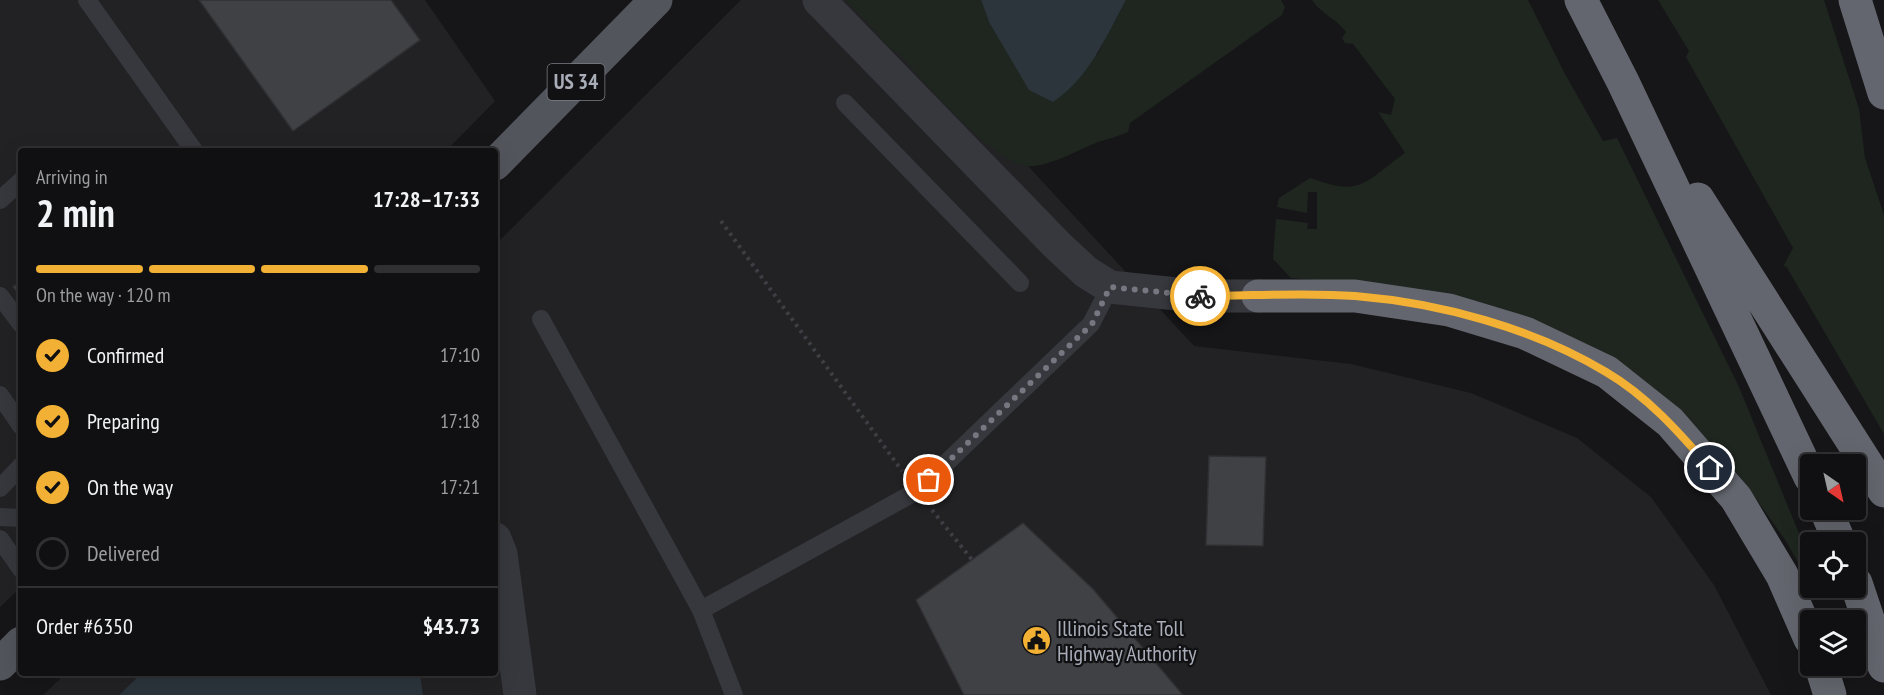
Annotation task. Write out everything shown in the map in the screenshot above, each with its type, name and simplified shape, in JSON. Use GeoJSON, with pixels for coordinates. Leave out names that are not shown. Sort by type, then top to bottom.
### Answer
{"type":"FeatureCollection","features":[{"type":"Feature","properties":{"kind":"highway"},"geometry":{"type":"LineString","coordinates":[[1581,0],[1623,82],[1800,456]]}},
{"type":"Feature","properties":{"kind":"highway"},"geometry":{"type":"LineString","coordinates":[[1855,0],[1884,93]]}},
{"type":"Feature","properties":{"kind":"highway"},"geometry":{"type":"LineString","coordinates":[[1623,82],[1884,491]]}},
{"type":"Feature","properties":{"kind":"highway"},"geometry":{"type":"LineString","coordinates":[[1258,296],[1355,296],[1449,310],[1525,333],[1607,372],[1670,422],[1736,498],[1782,575],[1800,616]]}},
{"type":"Feature","properties":{"kind":"highway"},"geometry":{"type":"LineString","coordinates":[[1861,598],[1884,666]]}},
{"type":"Feature","properties":{"kind":"highway"},"geometry":{"type":"LineString","coordinates":[[1824,676],[1830,695]]}},
{"type":"Feature","properties":{"kind":"main road","name":"US 34"},"geometry":{"type":"LineString","coordinates":[[498,161],[656,0]]}},
{"type":"Feature","properties":{"kind":"main road"},"geometry":{"type":"LineString","coordinates":[[0,664],[18,646]]}},
{"type":"Feature","properties":{"kind":"street"},"geometry":{"type":"LineString","coordinates":[[819,0],[1086,272],[1110,287],[1196,296],[1258,296]]}},
{"type":"Feature","properties":{"kind":"street"},"geometry":{"type":"LineString","coordinates":[[498,546],[517,661],[520,695]]}},
{"type":"Feature","properties":{"kind":"street"},"geometry":{"type":"LineString","coordinates":[[498,621],[517,661]]}},
{"type":"Feature","properties":{"kind":"lane"},"geometry":{"type":"LineString","coordinates":[[87,0],[192,148]]}},
{"type":"Feature","properties":{"kind":"lane"},"geometry":{"type":"LineString","coordinates":[[845,103],[1020,283]]}},
{"type":"Feature","properties":{"kind":"lane"},"geometry":{"type":"LineString","coordinates":[[0,200],[18,184]]}},
{"type":"Feature","properties":{"kind":"lane"},"geometry":{"type":"LineString","coordinates":[[701,610],[917,491],[1092,324],[1110,287]]}},
{"type":"Feature","properties":{"kind":"lane"},"geometry":{"type":"LineString","coordinates":[[0,296],[18,320]]}},
{"type":"Feature","properties":{"kind":"lane"},"geometry":{"type":"LineString","coordinates":[[541,319],[701,610],[734,695]]}},
{"type":"Feature","properties":{"kind":"lane"},"geometry":{"type":"LineString","coordinates":[[0,395],[18,422]]}},
{"type":"Feature","properties":{"kind":"lane"},"geometry":{"type":"LineString","coordinates":[[0,488],[18,469]]}},
{"type":"Feature","properties":{"kind":"lane"},"geometry":{"type":"LineString","coordinates":[[0,517],[18,518]]}},
{"type":"Feature","properties":{"kind":"lane"},"geometry":{"type":"LineString","coordinates":[[0,539],[18,565]]}},
{"type":"Feature","properties":{"kind":"path"},"geometry":{"type":"LineString","coordinates":[[721,221],[917,491],[973,561]]}},
{"type":"Feature","properties":{"kind":"shaded area"},"geometry":{"type":"Polygon","coordinates":[[[0,0],[425,0],[495,101],[449,148],[18,148],[18,590],[0,607],[0,0]]]}},
{"type":"Feature","properties":{"kind":"shaded area"},"geometry":{"type":"Polygon","coordinates":[[[741,0],[875,0],[1194,346],[1351,364],[1471,393],[1577,438],[1651,497],[1714,585],[1771,695],[43,695],[63,676],[498,676],[498,242],[741,0]]]}},
{"type":"Feature","properties":{"kind":"shaded area"},"geometry":{"type":"Polygon","coordinates":[[[846,0],[981,0],[989,22],[1097,55],[1126,0],[1281,0],[1285,7],[1282,15],[1130,123],[1128,132],[1059,159],[1034,166],[1019,164],[1002,155],[984,141],[946,106],[900,53],[892,50],[846,0]]]}},
{"type":"Feature","properties":{"kind":"shaded area"},"geometry":{"type":"Polygon","coordinates":[[[981,0],[1126,0],[1087,69],[1066,92],[1053,102],[1029,90],[989,22],[981,0]]]}},
{"type":"Feature","properties":{"kind":"shaded area"},"geometry":{"type":"Polygon","coordinates":[[[1312,0],[1528,0],[1565,74],[1603,141],[1617,138],[1739,387],[1800,536],[1800,566],[1786,541],[1741,478],[1716,449],[1651,390],[1341,282],[1291,278],[1273,259],[1276,219],[1308,223],[1307,229],[1317,229],[1317,192],[1308,192],[1307,213],[1277,207],[1279,198],[1310,178],[1341,186],[1361,184],[1405,153],[1378,112],[1391,115],[1395,99],[1353,44],[1345,43],[1342,38],[1346,32],[1342,27],[1312,0]]]}},
{"type":"Feature","properties":{"kind":"shaded area"},"geometry":{"type":"Polygon","coordinates":[[[1658,0],[1824,0],[1859,109],[1865,158],[1884,215],[1884,434],[1786,266],[1783,267],[1793,248],[1686,57],[1689,51],[1658,0]]]}},
{"type":"Feature","properties":{"kind":"shaded area"},"geometry":{"type":"Polygon","coordinates":[[[139,676],[420,676],[423,695],[119,695],[139,676]]]}},
{"type":"Feature","properties":{"kind":"building"},"geometry":{"type":"Polygon","coordinates":[[[199,0],[391,0],[420,40],[293,131],[199,0]]]}},
{"type":"Feature","properties":{"kind":"building"},"geometry":{"type":"Polygon","coordinates":[[[18,283],[18,293],[13,287],[18,283]]]}},
{"type":"Feature","properties":{"kind":"building"},"geometry":{"type":"Polygon","coordinates":[[[1209,456],[1266,457],[1263,546],[1206,545],[1209,456]]]}},
{"type":"Feature","properties":{"kind":"building","name":"Illinois State Toll Highway Authority"},"geometry":{"type":"Polygon","coordinates":[[[1023,523],[1093,589],[1183,695],[964,695],[916,600],[1023,523]]]}},
{"type":"Feature","properties":{"kind":"way so far"},"geometry":{"type":"LineString","coordinates":[[929,480],[1092,324],[1110,287],[1200,296]]}},
{"type":"Feature","properties":{"kind":"place","name":"Illinois State Toll Highway Authority"},"geometry":{"type":"Point","coordinates":[1036,641]}},
{"type":"Feature","properties":{"kind":"route"},"geometry":{"type":"LineString","coordinates":[[1200,296],[1355,296],[1449,310],[1525,333],[1607,372],[1670,422],[1710,468]]}}]}
